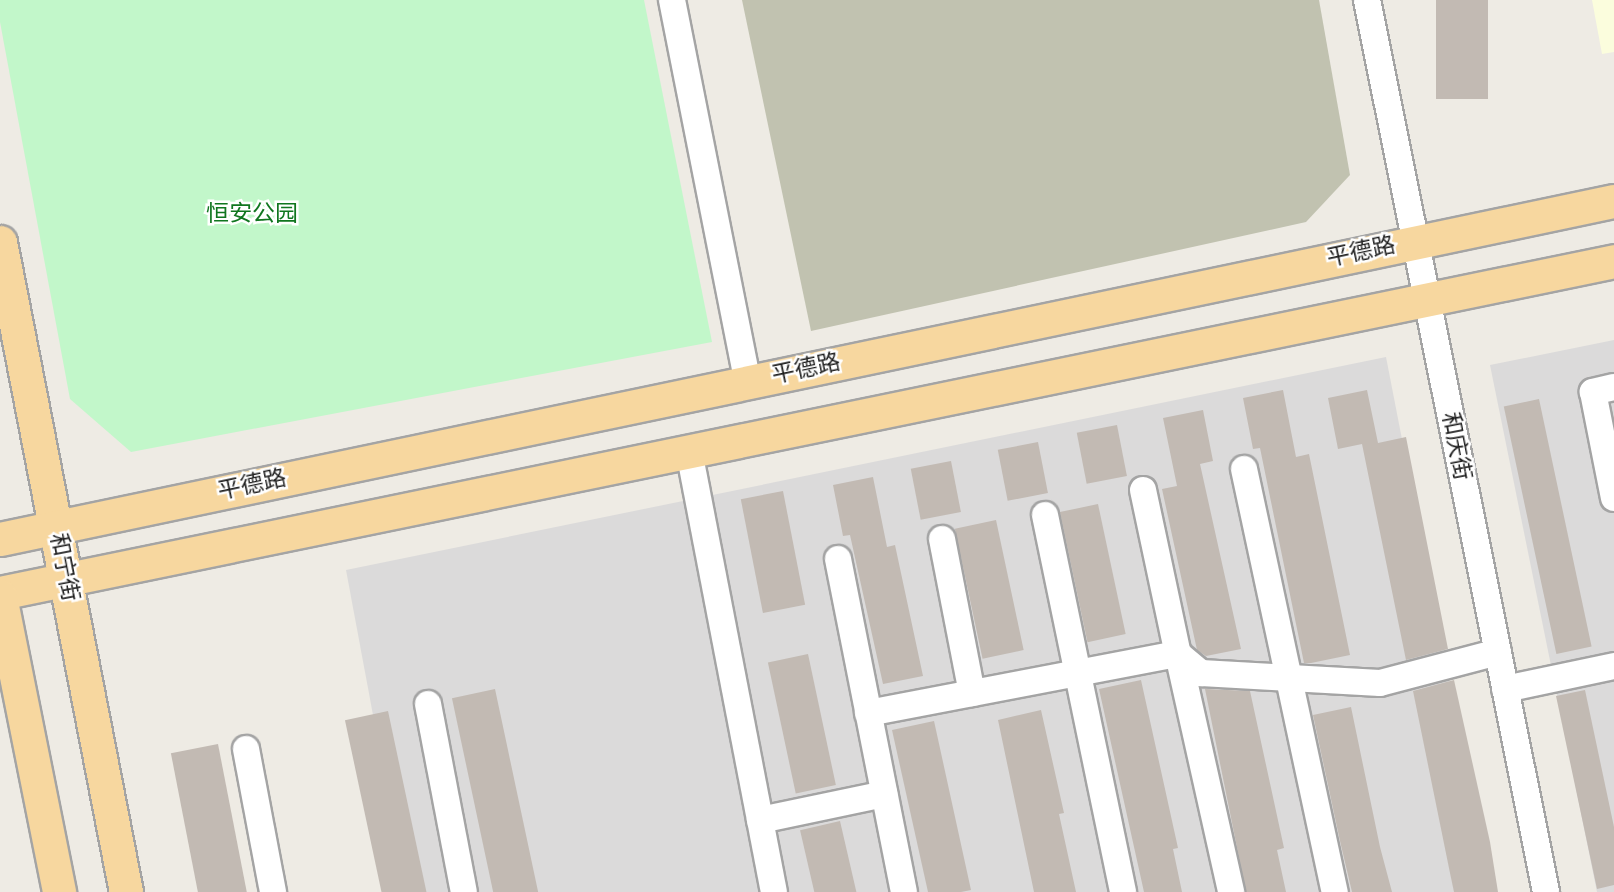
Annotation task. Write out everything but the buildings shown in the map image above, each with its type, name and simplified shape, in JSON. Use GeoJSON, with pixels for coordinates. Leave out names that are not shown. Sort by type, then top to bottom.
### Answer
{"type":"FeatureCollection","features":[{"type":"Feature","properties":{"kind":"main road","name":"平德路"},"geometry":{"type":"LineString","coordinates":[[0,539],[747,380],[1614,201]]}},
{"type":"Feature","properties":{"kind":"main road","name":"和宁街"},"geometry":{"type":"LineString","coordinates":[[0,242],[127,892]]}},
{"type":"Feature","properties":{"kind":"main road"},"geometry":{"type":"LineString","coordinates":[[59,892],[0,594],[1614,261]]}},
{"type":"Feature","properties":{"kind":"street"},"geometry":{"type":"LineString","coordinates":[[672,0],[747,380]]}},
{"type":"Feature","properties":{"kind":"street","name":"和庆街"},"geometry":{"type":"LineString","coordinates":[[1367,0],[1546,892]]}},
{"type":"Feature","properties":{"kind":"street"},"geometry":{"type":"LineString","coordinates":[[1614,387],[1592,391],[1614,498]]}},
{"type":"Feature","properties":{"kind":"street"},"geometry":{"type":"LineString","coordinates":[[689,451],[774,892]]}},
{"type":"Feature","properties":{"kind":"street"},"geometry":{"type":"LineString","coordinates":[[1244,469],[1335,892]]}},
{"type":"Feature","properties":{"kind":"street"},"geometry":{"type":"LineString","coordinates":[[1143,490],[1231,892]]}},
{"type":"Feature","properties":{"kind":"street"},"geometry":{"type":"LineString","coordinates":[[1045,515],[1123,892]]}},
{"type":"Feature","properties":{"kind":"street"},"geometry":{"type":"LineString","coordinates":[[942,539],[972,693]]}},
{"type":"Feature","properties":{"kind":"street"},"geometry":{"type":"LineString","coordinates":[[838,559],[904,892]]}},
{"type":"Feature","properties":{"kind":"street"},"geometry":{"type":"LineString","coordinates":[[1178,654],[1201,673],[1380,683],[1498,652]]}},
{"type":"Feature","properties":{"kind":"street"},"geometry":{"type":"LineString","coordinates":[[868,713],[1178,654]]}},
{"type":"Feature","properties":{"kind":"street"},"geometry":{"type":"LineString","coordinates":[[1505,690],[1614,666]]}},
{"type":"Feature","properties":{"kind":"street"},"geometry":{"type":"LineString","coordinates":[[428,704],[464,892]]}},
{"type":"Feature","properties":{"kind":"street"},"geometry":{"type":"LineString","coordinates":[[246,749],[273,892]]}},
{"type":"Feature","properties":{"kind":"street"},"geometry":{"type":"LineString","coordinates":[[760,820],[884,794]]}},
{"type":"Feature","properties":{"kind":"shaded area"},"geometry":{"type":"Polygon","coordinates":[[[742,0],[1319,0],[1350,175],[1306,222],[811,331],[742,0]]]}},
{"type":"Feature","properties":{"kind":"shaded area"},"geometry":{"type":"Polygon","coordinates":[[[1592,0],[1614,0],[1614,52],[1602,54],[1592,0]]]}},
{"type":"Feature","properties":{"kind":"shaded area"},"geometry":{"type":"Polygon","coordinates":[[[1614,340],[1614,892],[1597,892],[1490,365],[1614,340]]]}},
{"type":"Feature","properties":{"kind":"shaded area"},"geometry":{"type":"Polygon","coordinates":[[[1386,357],[1490,892],[406,892],[346,570],[1386,357]]]}},
{"type":"Feature","properties":{"kind":"green space","name":"恒安公园"},"geometry":{"type":"Polygon","coordinates":[[[0,0],[644,0],[712,342],[131,452],[70,399],[0,22],[0,0]]]}}]}
